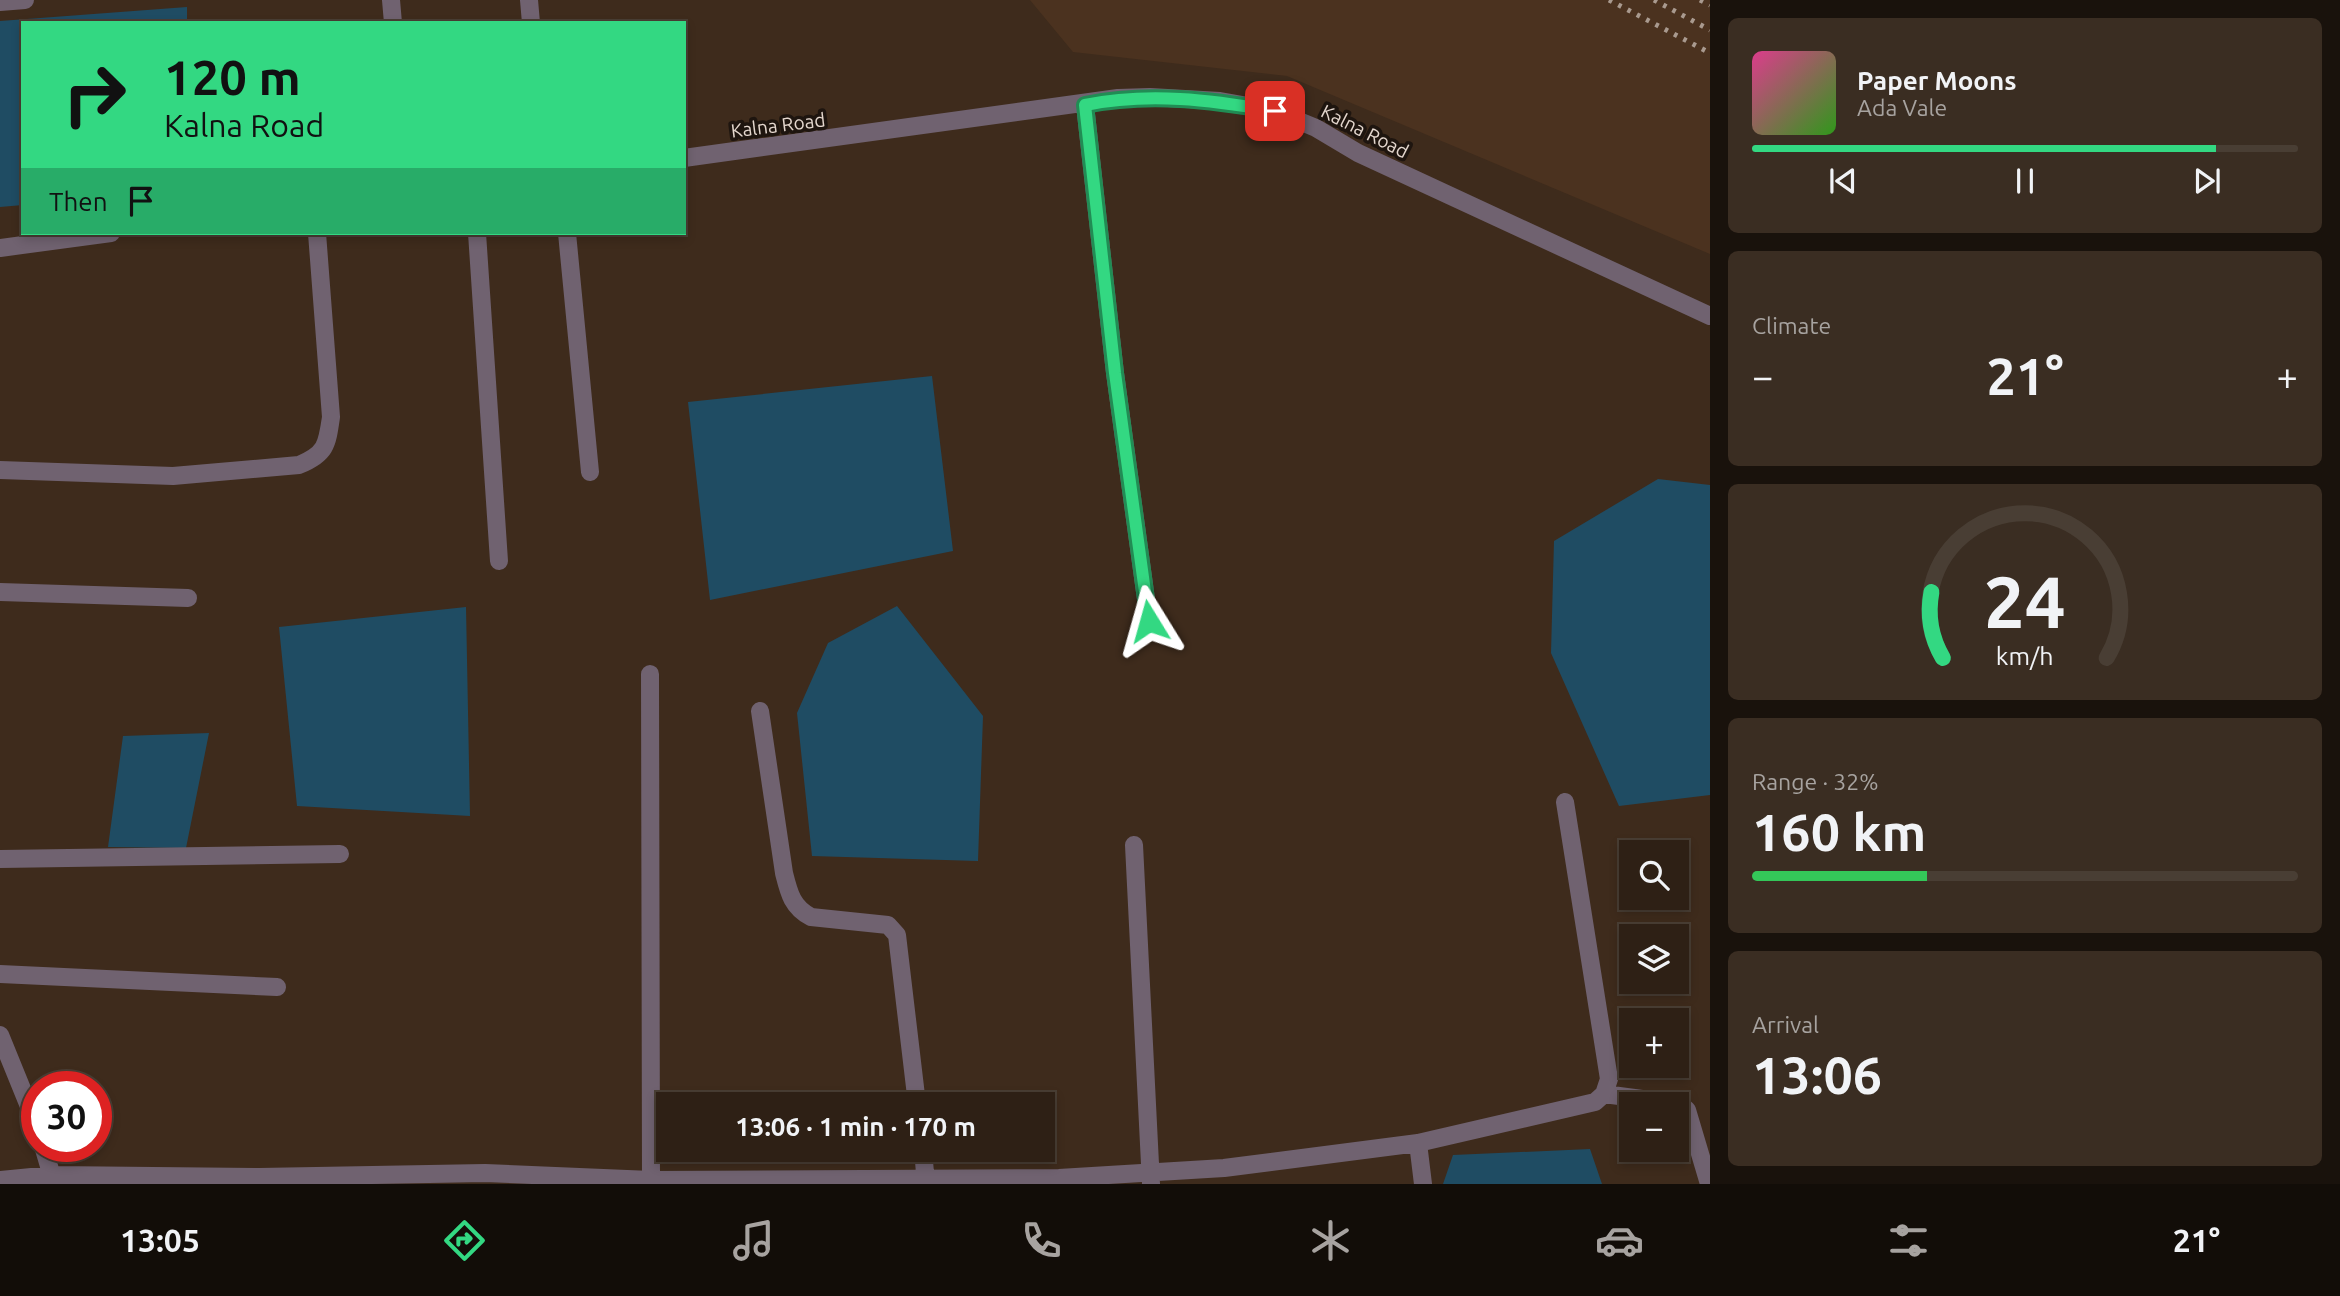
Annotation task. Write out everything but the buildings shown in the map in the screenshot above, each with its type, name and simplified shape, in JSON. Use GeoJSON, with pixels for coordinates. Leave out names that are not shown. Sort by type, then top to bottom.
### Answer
{"type":"FeatureCollection","features":[{"type":"Feature","properties":{"kind":"street"},"geometry":{"type":"LineString","coordinates":[[0,2],[25,0]]}},
{"type":"Feature","properties":{"kind":"street"},"geometry":{"type":"LineString","coordinates":[[391,0],[393,21]]}},
{"type":"Feature","properties":{"kind":"street"},"geometry":{"type":"LineString","coordinates":[[529,0],[531,21]]}},
{"type":"Feature","properties":{"kind":"street","name":"Kalna Road"},"geometry":{"type":"LineString","coordinates":[[686,158],[1150,97],[1220,101],[1275,111],[1316,128],[1358,153],[1710,316]]}},
{"type":"Feature","properties":{"kind":"street"},"geometry":{"type":"LineString","coordinates":[[1085,105],[1115,373],[1149,621]]}},
{"type":"Feature","properties":{"kind":"street"},"geometry":{"type":"LineString","coordinates":[[0,248],[96,235]]}},
{"type":"Feature","properties":{"kind":"street"},"geometry":{"type":"LineString","coordinates":[[0,470],[173,476],[299,465],[318,457],[327,442],[331,417],[317,235]]}},
{"type":"Feature","properties":{"kind":"street"},"geometry":{"type":"LineString","coordinates":[[477,235],[499,561]]}},
{"type":"Feature","properties":{"kind":"street"},"geometry":{"type":"LineString","coordinates":[[567,235],[590,472]]}},
{"type":"Feature","properties":{"kind":"street"},"geometry":{"type":"LineString","coordinates":[[0,592],[188,598]]}},
{"type":"Feature","properties":{"kind":"street"},"geometry":{"type":"LineString","coordinates":[[650,674],[651,1182]]}},
{"type":"Feature","properties":{"kind":"street"},"geometry":{"type":"LineString","coordinates":[[760,710],[784,873],[791,899],[800,911],[811,917],[888,925],[897,935],[916,1092]]}},
{"type":"Feature","properties":{"kind":"street"},"geometry":{"type":"LineString","coordinates":[[0,1180],[259,1177],[651,1182],[1151,1178],[1418,1143],[1595,1102],[1604,1094],[1609,1079],[1565,802]]}},
{"type":"Feature","properties":{"kind":"street"},"geometry":{"type":"LineString","coordinates":[[1134,845],[1151,1178]]}},
{"type":"Feature","properties":{"kind":"street"},"geometry":{"type":"LineString","coordinates":[[0,859],[340,854]]}},
{"type":"Feature","properties":{"kind":"street"},"geometry":{"type":"LineString","coordinates":[[0,974],[277,988]]}},
{"type":"Feature","properties":{"kind":"street"},"geometry":{"type":"LineString","coordinates":[[0,1035],[21,1087]]}},
{"type":"Feature","properties":{"kind":"street"},"geometry":{"type":"LineString","coordinates":[[1604,1094],[1680,1104],[1687,1110],[1709,1184]]}},
{"type":"Feature","properties":{"kind":"street"},"geometry":{"type":"LineString","coordinates":[[1418,1143],[1423,1184]]}},
{"type":"Feature","properties":{"kind":"street"},"geometry":{"type":"LineString","coordinates":[[48,1162],[53,1179]]}},
{"type":"Feature","properties":{"kind":"street"},"geometry":{"type":"LineString","coordinates":[[924,1162],[926,1180]]}},
{"type":"Feature","properties":{"kind":"shaded area"},"geometry":{"type":"Polygon","coordinates":[[[1030,0],[1710,0],[1710,254],[1287,76],[1073,52],[1030,0]]]}},
{"type":"Feature","properties":{"kind":"water"},"geometry":{"type":"Polygon","coordinates":[[[187,7],[187,21],[21,21],[21,205],[0,207],[0,21],[187,7]]]}},
{"type":"Feature","properties":{"kind":"water"},"geometry":{"type":"Polygon","coordinates":[[[932,376],[953,551],[710,600],[688,402],[932,376]]]}},
{"type":"Feature","properties":{"kind":"water"},"geometry":{"type":"Polygon","coordinates":[[[1658,479],[1710,485],[1710,795],[1619,806],[1551,653],[1554,541],[1658,479]]]}},
{"type":"Feature","properties":{"kind":"water"},"geometry":{"type":"Polygon","coordinates":[[[897,606],[983,716],[978,861],[812,856],[797,713],[828,643],[897,606]]]}},
{"type":"Feature","properties":{"kind":"water"},"geometry":{"type":"Polygon","coordinates":[[[466,607],[470,816],[297,806],[279,627],[466,607]]]}},
{"type":"Feature","properties":{"kind":"water"},"geometry":{"type":"Polygon","coordinates":[[[209,733],[186,848],[108,847],[123,736],[209,733]]]}},
{"type":"Feature","properties":{"kind":"water"},"geometry":{"type":"Polygon","coordinates":[[[1590,1149],[1602,1184],[1443,1184],[1453,1155],[1590,1149]]]}},
{"type":"Feature","properties":{"kind":"railway"},"geometry":{"type":"LineString","coordinates":[[1609,0],[1710,53]]}},
{"type":"Feature","properties":{"kind":"railway"},"geometry":{"type":"LineString","coordinates":[[1654,0],[1710,30]]}},
{"type":"Feature","properties":{"kind":"railway"},"geometry":{"type":"LineString","coordinates":[[1700,0],[1710,5]]}},
{"type":"Feature","properties":{"kind":"route"},"geometry":{"type":"LineString","coordinates":[[1149,621],[1115,373],[1085,105],[1118,98],[1150,97],[1220,101],[1275,111]]}}]}
